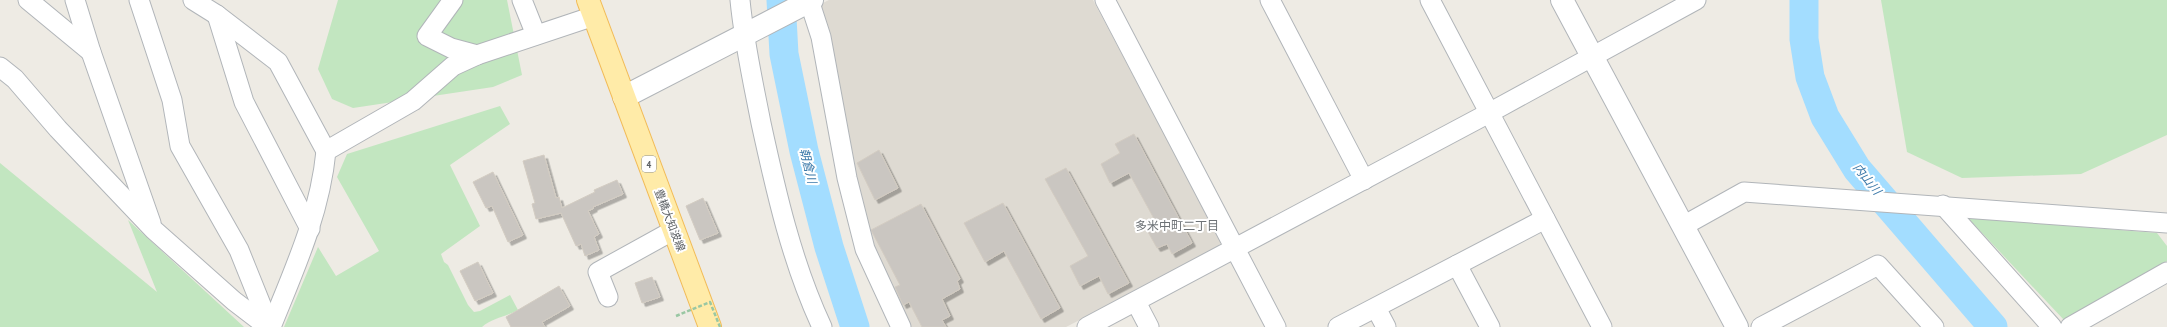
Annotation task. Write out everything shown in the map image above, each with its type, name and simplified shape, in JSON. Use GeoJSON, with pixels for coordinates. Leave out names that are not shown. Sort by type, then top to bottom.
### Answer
{"type":"FeatureCollection","features":[{"type":"Feature","properties":{"kind":"main road","name":"豊橋大知波線"},"geometry":{"type":"LineString","coordinates":[[592,8],[710,327]]}},
{"type":"Feature","properties":{"kind":"street"},"geometry":{"type":"LineString","coordinates":[[28,0],[91,52]]}},
{"type":"Feature","properties":{"kind":"street"},"geometry":{"type":"LineString","coordinates":[[75,0],[91,52],[154,230]]}},
{"type":"Feature","properties":{"kind":"street"},"geometry":{"type":"LineString","coordinates":[[139,0],[172,100],[180,146],[239,250],[270,327]]}},
{"type":"Feature","properties":{"kind":"street"},"geometry":{"type":"LineString","coordinates":[[193,0],[217,15],[278,62],[326,151],[323,177],[310,229],[270,327]]}},
{"type":"Feature","properties":{"kind":"street"},"geometry":{"type":"LineString","coordinates":[[453,0],[427,36],[451,48],[477,55]]}},
{"type":"Feature","properties":{"kind":"street"},"geometry":{"type":"LineString","coordinates":[[522,0],[536,35]]}},
{"type":"Feature","properties":{"kind":"street"},"geometry":{"type":"LineString","coordinates":[[740,0],[749,34],[774,182],[799,269],[822,327]]}},
{"type":"Feature","properties":{"kind":"street"},"geometry":{"type":"LineString","coordinates":[[1105,0],[1276,327]]}},
{"type":"Feature","properties":{"kind":"street"},"geometry":{"type":"LineString","coordinates":[[1270,0],[1364,180]]}},
{"type":"Feature","properties":{"kind":"street"},"geometry":{"type":"LineString","coordinates":[[1430,0],[1602,327]]}},
{"type":"Feature","properties":{"kind":"street"},"geometry":{"type":"LineString","coordinates":[[1562,0],[1737,327]]}},
{"type":"Feature","properties":{"kind":"street"},"geometry":{"type":"LineString","coordinates":[[1087,327],[1489,113],[1696,0]]}},
{"type":"Feature","properties":{"kind":"street"},"geometry":{"type":"LineString","coordinates":[[624,97],[749,34],[809,1],[821,37],[847,178],[865,249],[901,327]]}},
{"type":"Feature","properties":{"kind":"street"},"geometry":{"type":"LineString","coordinates":[[326,151],[413,101],[453,66],[477,55],[536,35],[592,8]]}},
{"type":"Feature","properties":{"kind":"street"},"geometry":{"type":"LineString","coordinates":[[217,15],[244,102],[310,229]]}},
{"type":"Feature","properties":{"kind":"street"},"geometry":{"type":"LineString","coordinates":[[0,68],[15,79],[58,129],[154,230],[234,302],[270,327]]}},
{"type":"Feature","properties":{"kind":"street"},"geometry":{"type":"LineString","coordinates":[[1684,226],[1744,192],[1844,198],[2166,224]]}},
{"type":"Feature","properties":{"kind":"street"},"geometry":{"type":"LineString","coordinates":[[1942,206],[2052,327]]}},
{"type":"Feature","properties":{"kind":"street"},"geometry":{"type":"LineString","coordinates":[[1338,327],[1545,219]]}},
{"type":"Feature","properties":{"kind":"street"},"geometry":{"type":"LineString","coordinates":[[608,297],[598,272],[674,230]]}},
{"type":"Feature","properties":{"kind":"street"},"geometry":{"type":"LineString","coordinates":[[1457,265],[1490,327]]}},
{"type":"Feature","properties":{"kind":"street"},"geometry":{"type":"LineString","coordinates":[[1761,327],[1878,265],[1934,327]]}},
{"type":"Feature","properties":{"kind":"street"},"geometry":{"type":"LineString","coordinates":[[2070,327],[2167,272]]}},
{"type":"Feature","properties":{"kind":"street"},"geometry":{"type":"LineString","coordinates":[[1136,302],[1149,327]]}},
{"type":"Feature","properties":{"kind":"street"},"geometry":{"type":"LineString","coordinates":[[1376,308],[1386,327]]}},
{"type":"Feature","properties":{"kind":"path"},"geometry":{"type":"LineString","coordinates":[[676,316],[710,302],[720,327]]}},
{"type":"Feature","properties":{"kind":"shaded area"},"geometry":{"type":"Polygon","coordinates":[[[829,0],[1093,0],[1221,241],[1217,250],[1066,327],[904,327],[868,248],[819,5],[829,0]]]}},
{"type":"Feature","properties":{"kind":"green space"},"geometry":{"type":"Polygon","coordinates":[[[338,0],[507,0],[522,75],[493,87],[353,108],[332,99],[318,69],[338,0]]]}},
{"type":"Feature","properties":{"kind":"green space"},"geometry":{"type":"Polygon","coordinates":[[[1881,0],[2167,0],[2167,135],[2081,174],[1962,178],[1907,152],[1881,0]]]}},
{"type":"Feature","properties":{"kind":"green space"},"geometry":{"type":"Polygon","coordinates":[[[500,106],[510,124],[450,165],[480,226],[441,254],[468,305],[474,312],[480,311],[510,295],[518,310],[482,327],[284,327],[318,247],[336,276],[379,251],[337,177],[347,154],[500,106]]]}},
{"type":"Feature","properties":{"kind":"green space"},"geometry":{"type":"Polygon","coordinates":[[[0,163],[157,292],[128,220],[244,327],[0,327],[0,163]]]}},
{"type":"Feature","properties":{"kind":"green space"},"geometry":{"type":"Polygon","coordinates":[[[1968,218],[2157,233],[2167,246],[2167,261],[2064,320],[1968,218]]]}},
{"type":"Feature","properties":{"kind":"building"},"geometry":{"type":"Polygon","coordinates":[[[1134,134],[1192,243],[1172,254],[1167,244],[1157,248],[1148,232],[1158,226],[1129,173],[1110,183],[1101,164],[1120,153],[1115,144],[1134,134]]]}},
{"type":"Feature","properties":{"kind":"building"},"geometry":{"type":"Polygon","coordinates":[[[879,150],[898,188],[875,200],[857,163],[879,150]]]}},
{"type":"Feature","properties":{"kind":"building"},"geometry":{"type":"Polygon","coordinates":[[[544,155],[556,198],[559,197],[562,208],[595,192],[594,190],[617,180],[623,194],[593,207],[594,208],[588,211],[599,234],[594,237],[599,250],[585,256],[581,244],[576,246],[561,213],[536,219],[532,204],[535,203],[523,161],[544,155]]]}},
{"type":"Feature","properties":{"kind":"building"},"geometry":{"type":"Polygon","coordinates":[[[1066,168],[1129,283],[1108,294],[1099,276],[1080,286],[1070,266],[1088,256],[1045,179],[1066,168]]]}},
{"type":"Feature","properties":{"kind":"building"},"geometry":{"type":"Polygon","coordinates":[[[493,172],[523,235],[508,242],[492,206],[486,208],[473,182],[493,172]]]}},
{"type":"Feature","properties":{"kind":"building"},"geometry":{"type":"Polygon","coordinates":[[[703,198],[718,233],[700,240],[686,206],[703,198]]]}},
{"type":"Feature","properties":{"kind":"building"},"geometry":{"type":"Polygon","coordinates":[[[1003,203],[1060,308],[1041,319],[1004,251],[985,262],[964,223],[1003,203]]]}},
{"type":"Feature","properties":{"kind":"building"},"geometry":{"type":"Polygon","coordinates":[[[921,204],[960,279],[957,281],[960,289],[942,299],[950,316],[942,320],[946,327],[922,327],[909,302],[903,305],[895,287],[900,285],[871,230],[921,204]]]}},
{"type":"Feature","properties":{"kind":"building"},"geometry":{"type":"Polygon","coordinates":[[[478,262],[493,293],[475,301],[460,271],[478,262]]]}},
{"type":"Feature","properties":{"kind":"building"},"geometry":{"type":"Polygon","coordinates":[[[652,277],[660,297],[642,303],[635,283],[652,277]]]}},
{"type":"Feature","properties":{"kind":"building"},"geometry":{"type":"Polygon","coordinates":[[[559,286],[570,306],[542,322],[545,327],[511,327],[506,317],[559,286]]]}},
{"type":"Feature","properties":{"kind":"waterway","name":"朝倉川"},"geometry":{"type":"LineString","coordinates":[[781,0],[784,54],[804,151],[829,247],[855,327]]}},
{"type":"Feature","properties":{"kind":"waterway","name":"内山川"},"geometry":{"type":"LineString","coordinates":[[1804,0],[1804,39],[1810,77],[1825,117],[1857,169],[1993,327]]}},
{"type":"Feature","properties":{"kind":"district","name":"多米中町二丁目"},"geometry":{"type":"Point","coordinates":[1177,226]}}]}
